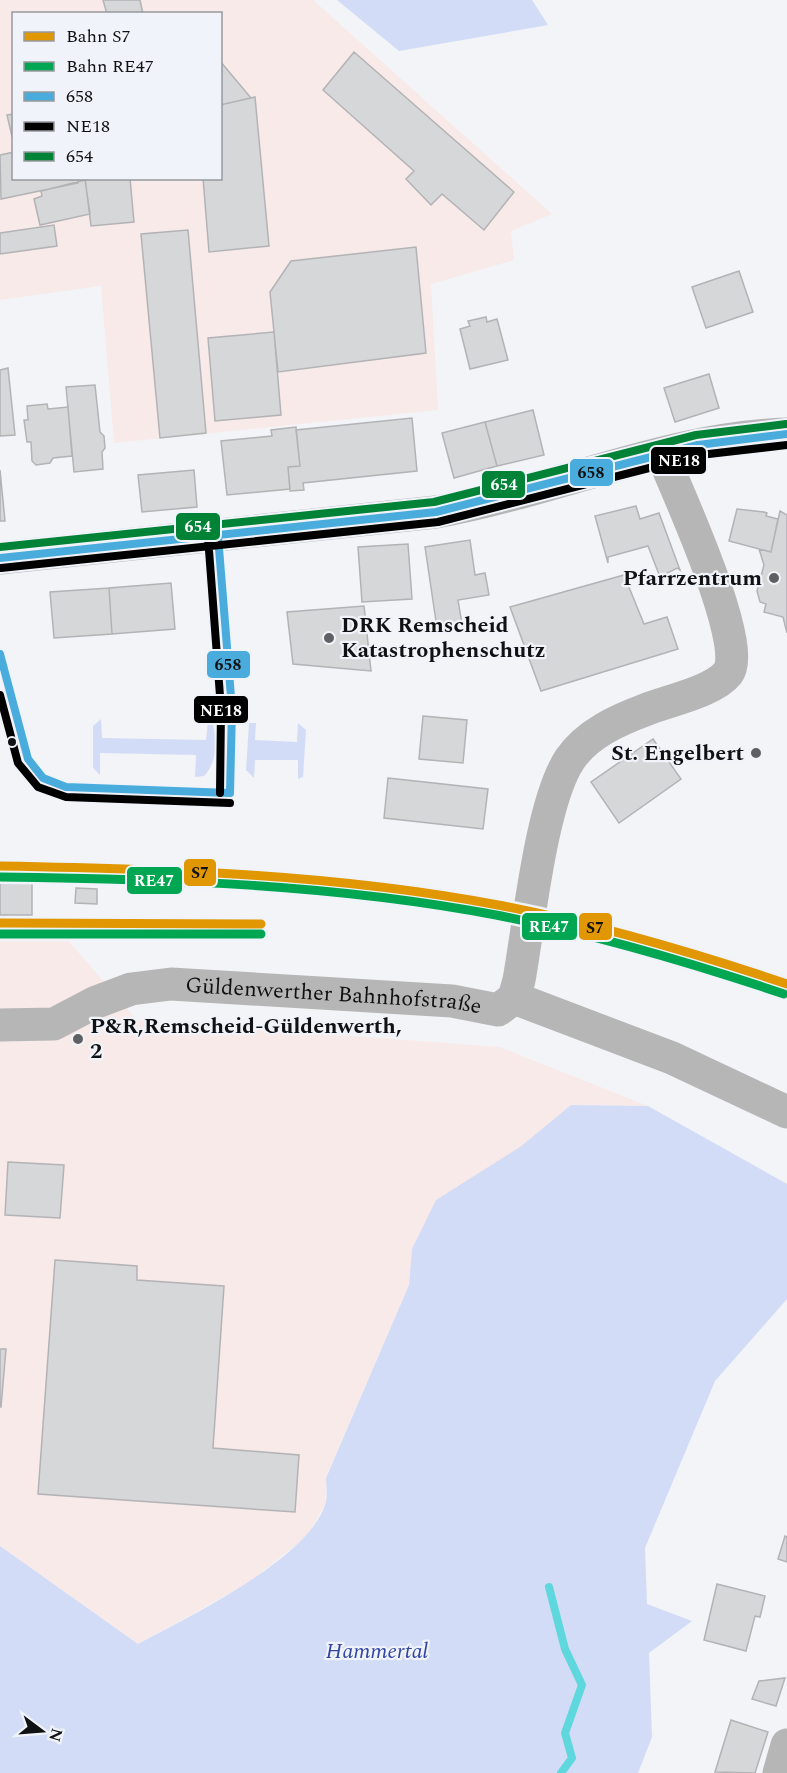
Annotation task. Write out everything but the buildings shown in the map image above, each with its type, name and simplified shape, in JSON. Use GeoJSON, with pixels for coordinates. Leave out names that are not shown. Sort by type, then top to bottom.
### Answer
{"type":"FeatureCollection","features":[{"type":"Feature","properties":{"kind":"main road"},"geometry":{"type":"LineString","coordinates":[[0,558],[436,512],[492,502],[662,454],[732,438],[787,434]]}},
{"type":"Feature","properties":{"kind":"street","name":"Güldenwerther Bahnhofstraße"},"geometry":{"type":"LineString","coordinates":[[0,1025],[54,1024],[94,1003],[131,989],[171,984],[452,1001],[498,1010],[514,998],[548,821],[570,758],[591,738],[616,721],[698,691],[716,681],[728,673],[733,658],[732,643],[710,570],[662,454]]}},
{"type":"Feature","properties":{"kind":"street"},"geometry":{"type":"LineString","coordinates":[[514,998],[672,1058],[787,1112]]}},
{"type":"Feature","properties":{"kind":"street"},"geometry":{"type":"LineString","coordinates":[[779,1773],[787,1745]]}},
{"type":"Feature","properties":{"kind":"shaded area"},"geometry":{"type":"Polygon","coordinates":[[[0,0],[313,0],[552,214],[511,231],[514,260],[431,284],[438,410],[114,443],[101,286],[0,300],[0,0]]]}},
{"type":"Feature","properties":{"kind":"shaded area"},"geometry":{"type":"Polygon","coordinates":[[[0,920],[66,938],[137,1020],[500,1047],[648,1106],[571,1105],[520,1147],[412,1249],[409,1285],[326,1477],[325,1504],[308,1535],[248,1583],[138,1644],[0,1546],[0,920]]]}},
{"type":"Feature","properties":{"kind":"green space"},"geometry":{"type":"Polygon","coordinates":[[[337,0],[532,0],[548,25],[399,51],[337,0]]]}},
{"type":"Feature","properties":{"kind":"green space"},"geometry":{"type":"Polygon","coordinates":[[[101,719],[102,738],[206,740],[208,721],[213,724],[214,759],[204,776],[195,777],[196,755],[100,753],[100,775],[93,768],[93,726],[101,719]]]}},
{"type":"Feature","properties":{"kind":"green space"},"geometry":{"type":"Polygon","coordinates":[[[249,723],[256,723],[255,740],[297,742],[298,723],[306,730],[303,777],[298,779],[298,760],[255,760],[254,778],[246,770],[249,723]]]}},
{"type":"Feature","properties":{"kind":"green space","name":"Hammertal"},"geometry":{"type":"Polygon","coordinates":[[[571,1105],[648,1106],[787,1184],[787,1299],[715,1381],[645,1548],[647,1604],[692,1621],[649,1653],[652,1737],[638,1773],[0,1773],[0,1546],[138,1644],[214,1603],[271,1566],[314,1526],[325,1505],[326,1478],[409,1285],[412,1249],[436,1200],[520,1147],[571,1105]]]}},
{"type":"Feature","properties":{"kind":"waterway"},"geometry":{"type":"LineString","coordinates":[[549,1587],[565,1649],[582,1685],[565,1733],[572,1758],[561,1773]]}},
{"type":"Feature","properties":{"kind":"rail line","name":"S7"},"geometry":{"type":"LineString","coordinates":[[0,866],[250,875],[374,886],[436,895],[498,905],[608,930],[787,984]]}},
{"type":"Feature","properties":{"kind":"rail line","name":"RE47"},"geometry":{"type":"LineString","coordinates":[[0,877],[125,879],[249,885],[373,896],[435,905],[496,915],[605,940],[784,994]]}},
{"type":"Feature","properties":{"kind":"rail line","name":"S7"},"geometry":{"type":"LineString","coordinates":[[0,923],[261,924]]}},
{"type":"Feature","properties":{"kind":"rail line","name":"RE47"},"geometry":{"type":"LineString","coordinates":[[0,934],[261,934]]}},
{"type":"Feature","properties":{"kind":"transit line","name":"654"},"geometry":{"type":"LineString","coordinates":[[0,547],[434,502],[696,435],[786,424]]}},
{"type":"Feature","properties":{"kind":"transit line","name":"658"},"geometry":{"type":"LineString","coordinates":[[0,558],[436,512],[698,445],[787,434]]}},
{"type":"Feature","properties":{"kind":"transit line","name":"NE18"},"geometry":{"type":"LineString","coordinates":[[1,568],[438,522],[700,455],[787,445]]}},
{"type":"Feature","properties":{"kind":"transit line","name":"658"},"geometry":{"type":"LineString","coordinates":[[218,536],[232,709],[230,793]]}},
{"type":"Feature","properties":{"kind":"transit line","name":"NE18"},"geometry":{"type":"LineString","coordinates":[[208,537],[221,709],[220,793]]}},
{"type":"Feature","properties":{"kind":"transit line","name":"658"},"geometry":{"type":"LineString","coordinates":[[0,654],[28,759],[43,778],[66,787],[230,793]]}},
{"type":"Feature","properties":{"kind":"transit line","name":"NE18"},"geometry":{"type":"LineString","coordinates":[[0,695],[18,763],[38,787],[66,797],[230,803]]}},
{"type":"Feature","properties":{"kind":"place","name":"Pfarrzentrum"},"geometry":{"type":"Point","coordinates":[774,578]}},
{"type":"Feature","properties":{"kind":"place","name":"DRK Remscheid Katastrophenschutz"},"geometry":{"type":"Point","coordinates":[329,638]}},
{"type":"Feature","properties":{"kind":"place","name":"St. Engelbert"},"geometry":{"type":"Point","coordinates":[756,753]}},
{"type":"Feature","properties":{"kind":"place","name":"P&R,Remscheid-Güldenwerth, 2"},"geometry":{"type":"Point","coordinates":[78,1039]}}]}
